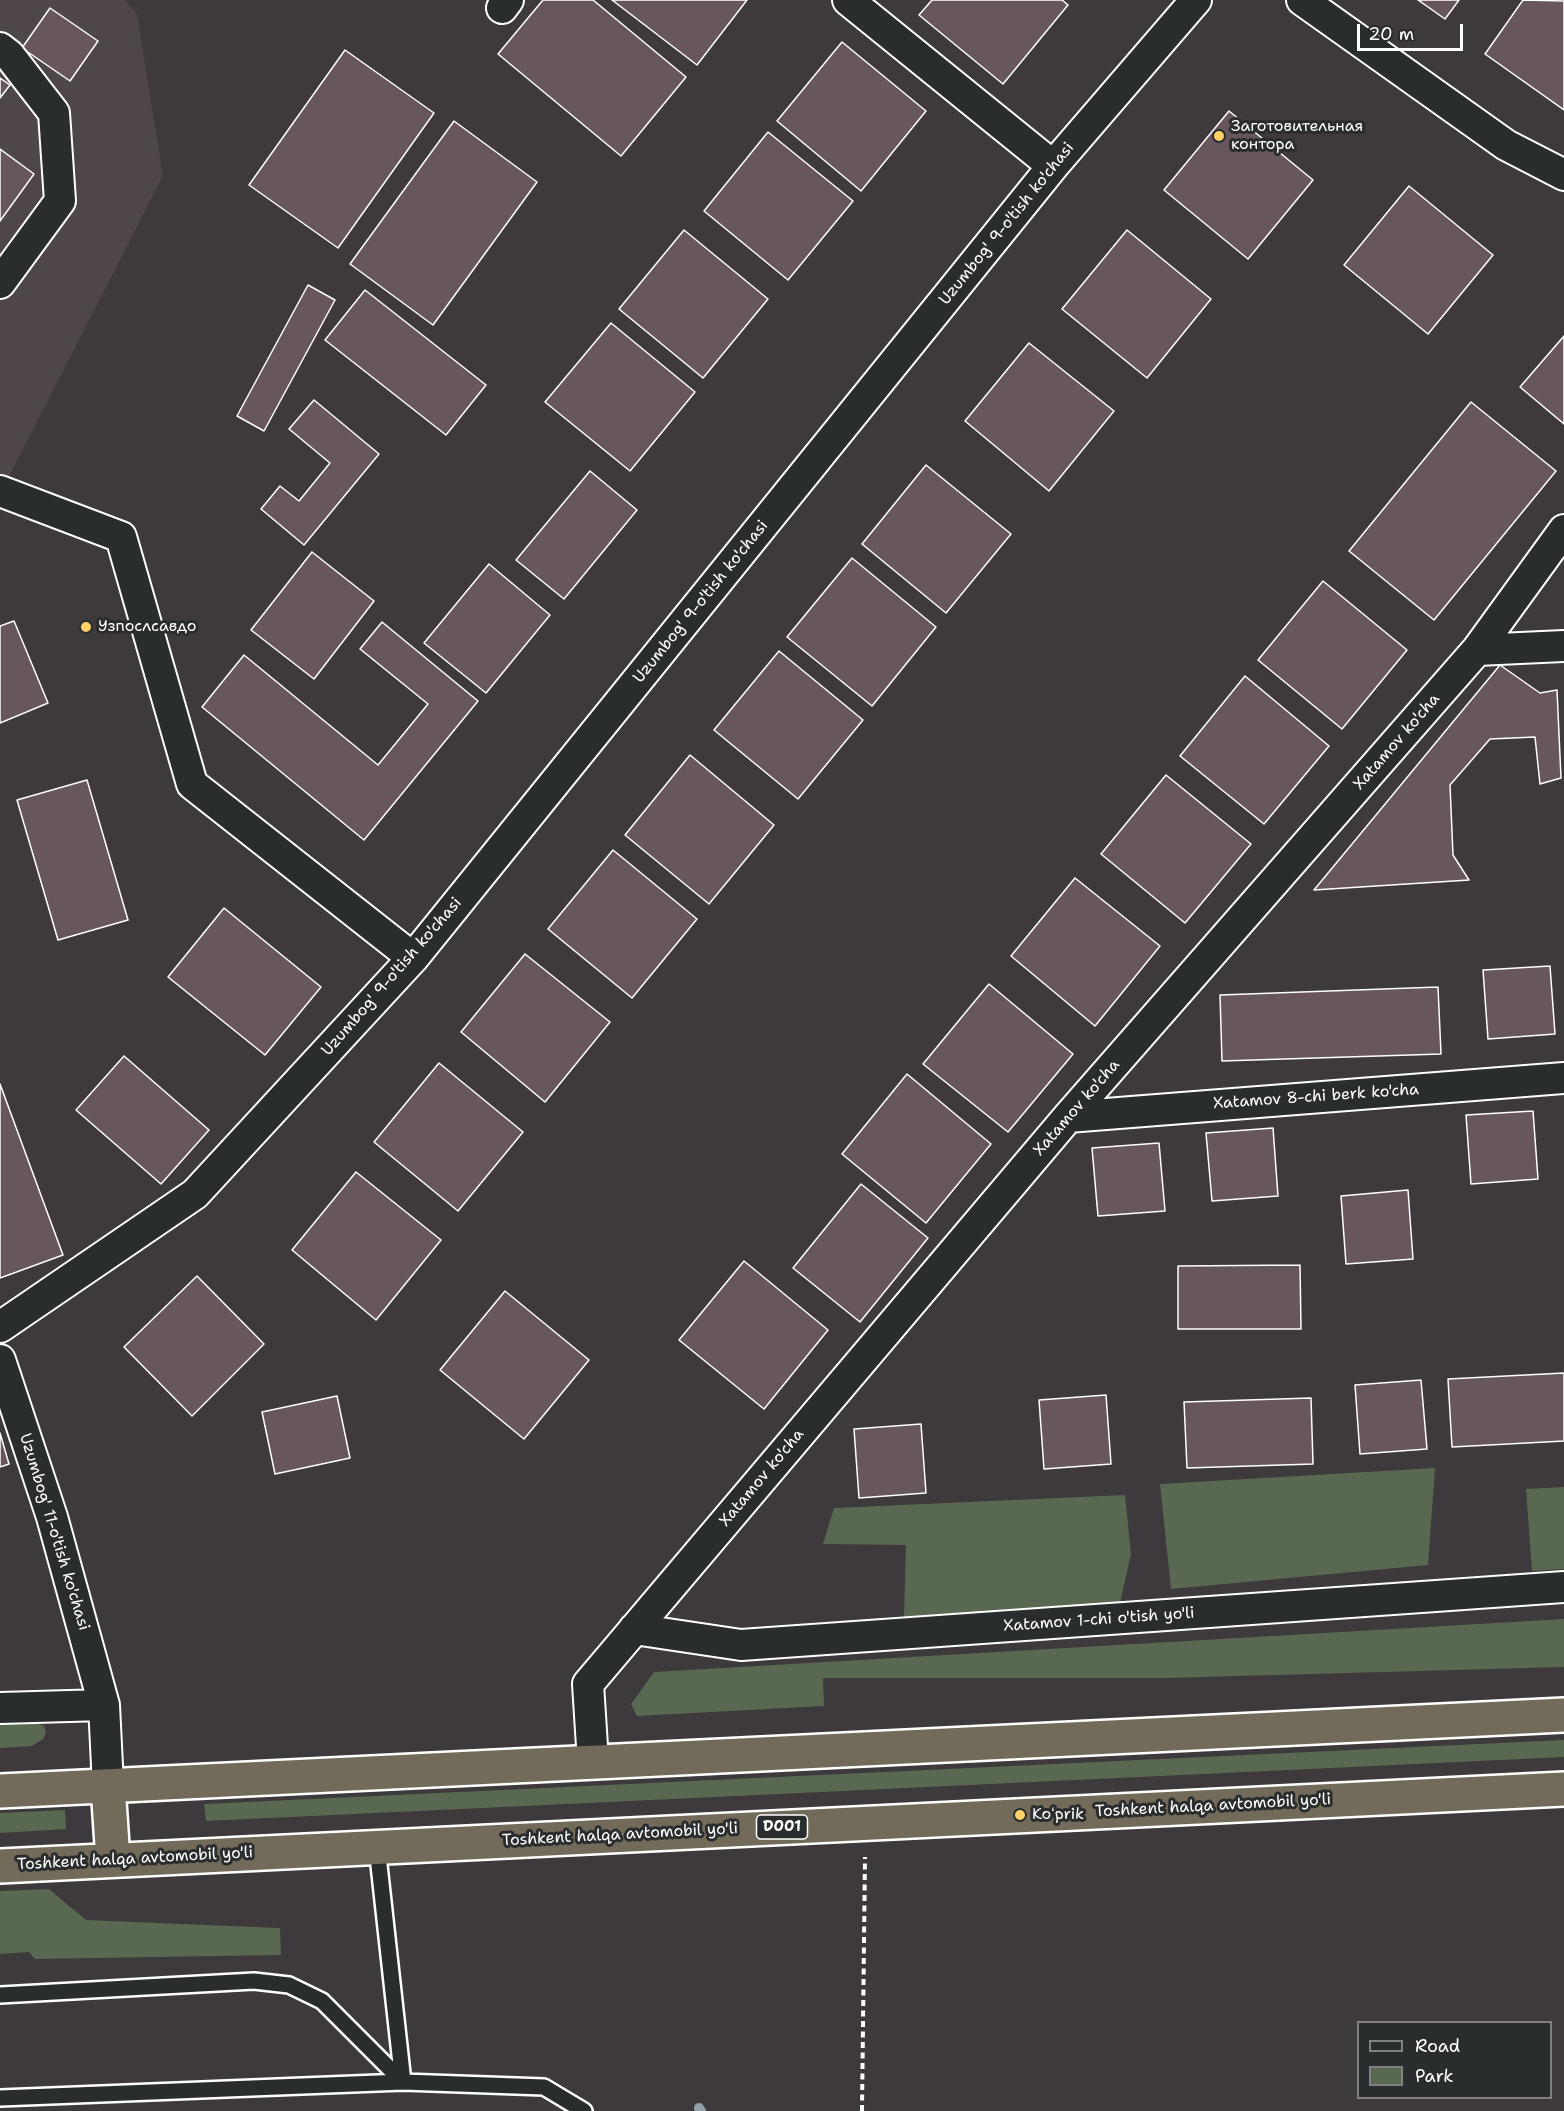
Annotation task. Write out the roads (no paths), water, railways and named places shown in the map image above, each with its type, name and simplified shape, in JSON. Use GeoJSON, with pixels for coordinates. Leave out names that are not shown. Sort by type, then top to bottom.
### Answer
{"type":"FeatureCollection","features":[{"type":"Feature","properties":{"kind":"highway"},"geometry":{"type":"LineString","coordinates":[[0,1791],[1564,1715]]}},
{"type":"Feature","properties":{"kind":"highway"},"geometry":{"type":"LineString","coordinates":[[108,1786],[112,1860]]}},
{"type":"Feature","properties":{"kind":"highway","name":"Toshkent halqa avtomobil yo'li"},"geometry":{"type":"LineString","coordinates":[[0,1866],[1564,1789]]}},
{"type":"Feature","properties":{"kind":"street"},"geometry":{"type":"LineString","coordinates":[[848,0],[1053,166]]}},
{"type":"Feature","properties":{"kind":"street","name":"Uzumbog' 9-o'tish ko'chasi"},"geometry":{"type":"LineString","coordinates":[[0,1327],[195,1194],[413,958],[1053,166],[1196,0]]}},
{"type":"Feature","properties":{"kind":"street"},"geometry":{"type":"LineString","coordinates":[[1302,0],[1506,145],[1564,175]]}},
{"type":"Feature","properties":{"kind":"street"},"geometry":{"type":"LineString","coordinates":[[0,48],[9,55],[54,113],[60,201],[0,283]]}},
{"type":"Feature","properties":{"kind":"street"},"geometry":{"type":"LineString","coordinates":[[0,491],[121,537],[192,784],[413,958]]}},
{"type":"Feature","properties":{"kind":"street","name":"Xatamov ko'cha"},"geometry":{"type":"LineString","coordinates":[[593,1762],[588,1684],[1068,1117],[1477,650],[1564,530]]}},
{"type":"Feature","properties":{"kind":"street"},"geometry":{"type":"LineString","coordinates":[[1477,650],[1564,646]]}},
{"type":"Feature","properties":{"kind":"street","name":"Xatamov 8-chi berk ko'cha"},"geometry":{"type":"LineString","coordinates":[[1068,1117],[1564,1078]]}},
{"type":"Feature","properties":{"kind":"street","name":"Uzumbog' 11-o'tish ko'chasi"},"geometry":{"type":"LineString","coordinates":[[0,1361],[52,1517],[104,1705],[108,1786]]}},
{"type":"Feature","properties":{"kind":"street","name":"Xatamov 1-chi o'tish yo'li"},"geometry":{"type":"LineString","coordinates":[[634,1629],[741,1645],[1564,1587]]}},
{"type":"Feature","properties":{"kind":"street"},"geometry":{"type":"LineString","coordinates":[[0,1708],[104,1705]]}},
{"type":"Feature","properties":{"kind":"lane"},"geometry":{"type":"LineString","coordinates":[[377,1847],[403,2082]]}},
{"type":"Feature","properties":{"kind":"lane"},"geometry":{"type":"LineString","coordinates":[[0,1995],[254,1981],[290,1985],[322,2001],[403,2082]]}},
{"type":"Feature","properties":{"kind":"lane"},"geometry":{"type":"LineString","coordinates":[[0,2098],[403,2082],[544,2086],[584,2111]]}},
{"type":"Feature","properties":{"kind":"place","name":"Заготовительная контора"},"geometry":{"type":"Point","coordinates":[1219,136]}},
{"type":"Feature","properties":{"kind":"place","name":"Узпослсавдо"},"geometry":{"type":"Point","coordinates":[86,627]}},
{"type":"Feature","properties":{"kind":"place","name":"Koʻprik"},"geometry":{"type":"Point","coordinates":[1020,1815]}}]}
